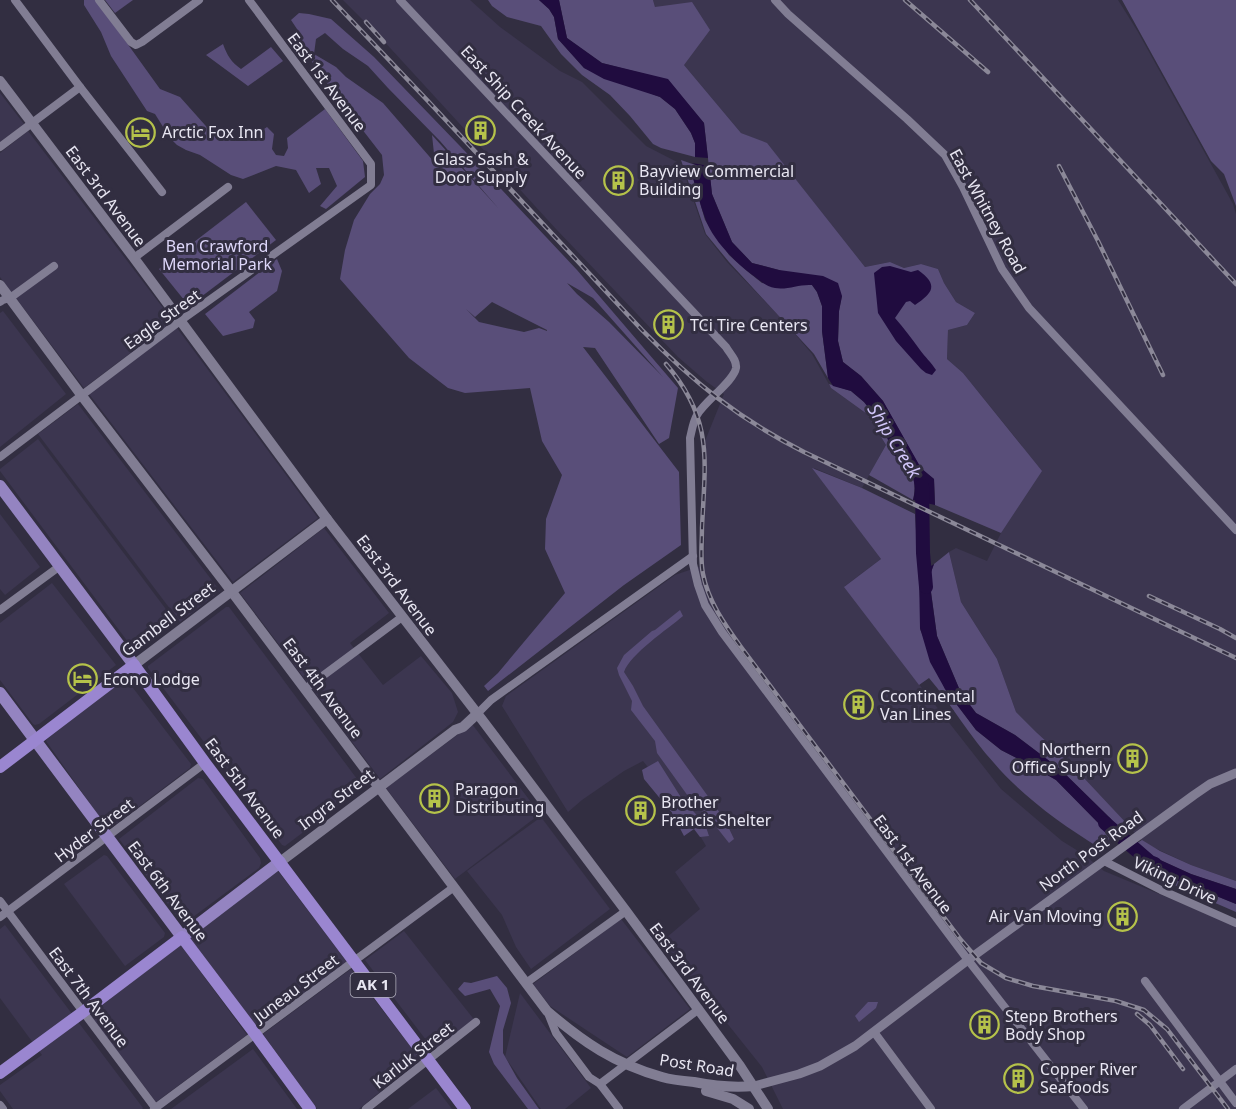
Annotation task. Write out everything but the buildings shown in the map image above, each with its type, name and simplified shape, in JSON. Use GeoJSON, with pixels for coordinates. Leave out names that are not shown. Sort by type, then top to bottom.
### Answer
{"type":"FeatureCollection","features":[{"type":"Feature","properties":{"kind":"highway","name":"Gambell Street"},"geometry":{"type":"LineString","coordinates":[[0,767],[134,665]]}},
{"type":"Feature","properties":{"kind":"highway","name":"East 5th Avenue"},"geometry":{"type":"LineString","coordinates":[[134,665],[465,1109]]}},
{"type":"Feature","properties":{"kind":"highway","name":"Ingra Street"},"geometry":{"type":"LineString","coordinates":[[0,1072],[182,937]]}},
{"type":"Feature","properties":{"kind":"highway","name":"East 6th Avenue"},"geometry":{"type":"LineString","coordinates":[[182,937],[310,1109]]}},
{"type":"Feature","properties":{"kind":"main road","name":"East 3rd Avenue"},"geometry":{"type":"LineString","coordinates":[[0,81],[327,519],[626,911],[699,1009],[768,1109]]}},
{"type":"Feature","properties":{"kind":"main road","name":"East 4th Avenue"},"geometry":{"type":"LineString","coordinates":[[0,285],[5,300],[82,396],[232,592],[547,1011]]}},
{"type":"Feature","properties":{"kind":"main road","name":"East 5th Avenue"},"geometry":{"type":"LineString","coordinates":[[0,486],[134,665]]}},
{"type":"Feature","properties":{"kind":"main road","name":"Gambell Street"},"geometry":{"type":"LineString","coordinates":[[134,665],[327,519]]}},
{"type":"Feature","properties":{"kind":"main road"},"geometry":{"type":"LineString","coordinates":[[455,730],[467,715],[460,700],[459,690]]}},
{"type":"Feature","properties":{"kind":"main road","name":"East 6th Avenue"},"geometry":{"type":"LineString","coordinates":[[0,693],[182,937]]}},
{"type":"Feature","properties":{"kind":"main road","name":"Ingra Street"},"geometry":{"type":"LineString","coordinates":[[182,937],[455,730],[463,727],[477,714]]}},
{"type":"Feature","properties":{"kind":"main road","name":"Post Road"},"geometry":{"type":"LineString","coordinates":[[547,1011],[574,1034],[604,1054],[626,1064],[663,1077],[686,1081],[721,1087],[754,1086]]}},
{"type":"Feature","properties":{"kind":"main road"},"geometry":{"type":"LineString","coordinates":[[626,1064],[661,1080],[719,1094],[749,1109]]}},
{"type":"Feature","properties":{"kind":"street"},"geometry":{"type":"LineString","coordinates":[[15,0],[162,192]]}},
{"type":"Feature","properties":{"kind":"street"},"geometry":{"type":"LineString","coordinates":[[99,0],[131,42],[136,45],[199,0]]}},
{"type":"Feature","properties":{"kind":"street","name":"East 1st Avenue"},"geometry":{"type":"LineString","coordinates":[[249,0],[371,164],[371,185]]}},
{"type":"Feature","properties":{"kind":"street","name":"East Ship Creek Avenue"},"geometry":{"type":"LineString","coordinates":[[400,0],[726,347]]}},
{"type":"Feature","properties":{"kind":"street","name":"East Whitney Road"},"geometry":{"type":"LineString","coordinates":[[775,0],[945,155],[1002,269],[1029,308],[1236,530]]}},
{"type":"Feature","properties":{"kind":"street"},"geometry":{"type":"LineString","coordinates":[[0,147],[80,87]]}},
{"type":"Feature","properties":{"kind":"street","name":"Eagle Street"},"geometry":{"type":"LineString","coordinates":[[0,457],[180,321],[371,185]]}},
{"type":"Feature","properties":{"kind":"street"},"geometry":{"type":"LineString","coordinates":[[134,258],[228,186]]}},
{"type":"Feature","properties":{"kind":"street"},"geometry":{"type":"LineString","coordinates":[[5,300],[54,266]]}},
{"type":"Feature","properties":{"kind":"street","name":"East 1st Avenue"},"geometry":{"type":"LineString","coordinates":[[726,347],[736,364],[734,374],[697,415],[690,445],[695,574],[709,613],[968,960],[1084,1109]]}},
{"type":"Feature","properties":{"kind":"street","name":"Ingra Street"},"geometry":{"type":"LineString","coordinates":[[477,714],[491,700],[693,556]]}},
{"type":"Feature","properties":{"kind":"street"},"geometry":{"type":"LineString","coordinates":[[0,610],[60,566]]}},
{"type":"Feature","properties":{"kind":"street"},"geometry":{"type":"LineString","coordinates":[[305,689],[402,617]]}},
{"type":"Feature","properties":{"kind":"street","name":"Hyder Street"},"geometry":{"type":"LineString","coordinates":[[0,917],[205,763]]}},
{"type":"Feature","properties":{"kind":"street","name":"North Post Road"},"geometry":{"type":"LineString","coordinates":[[968,960],[1202,789],[1236,773]]}},
{"type":"Feature","properties":{"kind":"street","name":"Viking Drive"},"geometry":{"type":"LineString","coordinates":[[1104,861],[1161,890],[1236,923]]}},
{"type":"Feature","properties":{"kind":"street","name":"Juneau Street"},"geometry":{"type":"LineString","coordinates":[[155,1109],[454,887]]}},
{"type":"Feature","properties":{"kind":"street","name":"East 7th Avenue"},"geometry":{"type":"LineString","coordinates":[[0,901],[155,1109]]}},
{"type":"Feature","properties":{"kind":"street"},"geometry":{"type":"LineString","coordinates":[[526,983],[626,911]]}},
{"type":"Feature","properties":{"kind":"street","name":"Post Road"},"geometry":{"type":"LineString","coordinates":[[754,1086],[799,1074],[839,1056],[968,960]]}},
{"type":"Feature","properties":{"kind":"street"},"geometry":{"type":"LineString","coordinates":[[1145,981],[1236,1103]]}},
{"type":"Feature","properties":{"kind":"street"},"geometry":{"type":"LineString","coordinates":[[600,1084],[699,1009]]}},
{"type":"Feature","properties":{"kind":"street","name":"East 4th Avenue"},"geometry":{"type":"LineString","coordinates":[[547,1011],[556,1033],[589,1077],[600,1084],[620,1109]]}},
{"type":"Feature","properties":{"kind":"street","name":"Karluk Street"},"geometry":{"type":"LineString","coordinates":[[366,1109],[476,1022]]}},
{"type":"Feature","properties":{"kind":"street"},"geometry":{"type":"LineString","coordinates":[[874,1032],[931,1109]]}},
{"type":"Feature","properties":{"kind":"street"},"geometry":{"type":"LineString","coordinates":[[1183,1109],[1236,1069]]}},
{"type":"Feature","properties":{"kind":"street"},"geometry":{"type":"LineString","coordinates":[[0,1105],[3,1109]]}},
{"type":"Feature","properties":{"kind":"shaded area"},"geometry":{"type":"Polygon","coordinates":[[[343,0],[470,0],[500,27],[560,71],[582,82],[646,146],[681,164],[705,234],[727,262],[812,354],[831,388],[867,414],[886,445],[862,488],[814,468],[881,559],[845,586],[1001,789],[1062,841],[1104,871],[1236,926],[1236,1109],[783,1109],[762,1067],[663,943],[700,909],[675,872],[706,846],[695,827],[643,761],[624,771],[568,812],[502,706],[506,696],[675,575],[704,565],[705,441],[724,394],[678,357],[343,0]]]}},
{"type":"Feature","properties":{"kind":"shaded area"},"geometry":{"type":"Polygon","coordinates":[[[653,0],[1118,0],[1233,204],[1236,214],[1236,881],[1191,865],[1144,843],[1069,762],[1016,712],[997,659],[961,602],[949,552],[956,548],[987,561],[1001,533],[1022,446],[963,373],[947,359],[948,330],[967,325],[975,313],[956,302],[938,269],[921,264],[904,268],[890,262],[865,267],[767,144],[741,133],[684,65],[653,0]]]}},
{"type":"Feature","properties":{"kind":"shaded area"},"geometry":{"type":"Polygon","coordinates":[[[0,93],[24,124],[0,142],[0,93]]]}},
{"type":"Feature","properties":{"kind":"shaded area"},"geometry":{"type":"Polygon","coordinates":[[[28,131],[173,321],[84,388],[0,277],[0,153],[28,131]]]}},
{"type":"Feature","properties":{"kind":"shaded area"},"geometry":{"type":"Polygon","coordinates":[[[3,311],[66,394],[0,447],[0,313],[3,311]]]}},
{"type":"Feature","properties":{"kind":"shaded area"},"geometry":{"type":"Polygon","coordinates":[[[177,328],[318,518],[233,582],[89,394],[177,328]]]}},
{"type":"Feature","properties":{"kind":"shaded area"},"geometry":{"type":"Polygon","coordinates":[[[78,404],[220,591],[180,622],[38,434],[78,404]]]}},
{"type":"Feature","properties":{"kind":"shaded area"},"geometry":{"type":"Polygon","coordinates":[[[38,439],[174,620],[134,650],[0,471],[38,439]]]}},
{"type":"Feature","properties":{"kind":"shaded area"},"geometry":{"type":"Polygon","coordinates":[[[0,514],[40,567],[5,595],[0,589],[0,514]]]}},
{"type":"Feature","properties":{"kind":"shaded area"},"geometry":{"type":"Polygon","coordinates":[[[324,528],[389,613],[350,643],[383,685],[421,656],[452,693],[458,712],[453,722],[380,779],[240,593],[324,528]]]}},
{"type":"Feature","properties":{"kind":"shaded area"},"geometry":{"type":"Polygon","coordinates":[[[52,583],[116,665],[35,725],[0,680],[0,623],[52,583]]]}},
{"type":"Feature","properties":{"kind":"shaded area"},"geometry":{"type":"Polygon","coordinates":[[[226,607],[229,607],[363,787],[285,846],[148,668],[226,607]]]}},
{"type":"Feature","properties":{"kind":"shaded area"},"geometry":{"type":"Polygon","coordinates":[[[121,682],[130,684],[191,764],[190,768],[112,827],[105,825],[46,741],[121,682]]]}},
{"type":"Feature","properties":{"kind":"shaded area"},"geometry":{"type":"Polygon","coordinates":[[[472,724],[540,814],[455,879],[386,788],[472,724]]]}},
{"type":"Feature","properties":{"kind":"shaded area"},"geometry":{"type":"Polygon","coordinates":[[[198,778],[203,779],[260,858],[261,863],[259,868],[188,921],[183,921],[179,919],[119,839],[198,778]]]}},
{"type":"Feature","properties":{"kind":"shaded area"},"geometry":{"type":"Polygon","coordinates":[[[541,817],[610,909],[531,969],[516,947],[502,915],[467,871],[541,817]]]}},
{"type":"Feature","properties":{"kind":"shaded area"},"geometry":{"type":"Polygon","coordinates":[[[104,855],[165,933],[164,937],[125,966],[64,884],[104,855]]]}},
{"type":"Feature","properties":{"kind":"shaded area"},"geometry":{"type":"Polygon","coordinates":[[[278,871],[347,962],[258,1028],[190,938],[278,871]]]}},
{"type":"Feature","properties":{"kind":"shaded area"},"geometry":{"type":"Polygon","coordinates":[[[621,919],[690,1009],[627,1057],[550,1006],[533,984],[621,919]]]}},
{"type":"Feature","properties":{"kind":"shaded area"},"geometry":{"type":"Polygon","coordinates":[[[5,925],[142,1109],[13,1109],[0,1091],[0,1085],[42,1055],[0,998],[0,929],[5,925]]]}},
{"type":"Feature","properties":{"kind":"shaded area"},"geometry":{"type":"Polygon","coordinates":[[[404,931],[476,1022],[436,1053],[365,960],[404,931]]]}},
{"type":"Feature","properties":{"kind":"shaded area"},"geometry":{"type":"Polygon","coordinates":[[[180,944],[247,1035],[156,1102],[90,1015],[180,944]]]}},
{"type":"Feature","properties":{"kind":"shaded area"},"geometry":{"type":"Polygon","coordinates":[[[351,969],[420,1059],[359,1109],[317,1109],[263,1034],[351,969]]]}},
{"type":"Feature","properties":{"kind":"shaded area"},"geometry":{"type":"Polygon","coordinates":[[[520,993],[591,1088],[565,1109],[541,1109],[505,1057],[520,993]]]}},
{"type":"Feature","properties":{"kind":"shaded area"},"geometry":{"type":"Polygon","coordinates":[[[253,1049],[297,1109],[171,1109],[253,1049]]]}},
{"type":"Feature","properties":{"kind":"shaded area"},"geometry":{"type":"Polygon","coordinates":[[[436,1088],[452,1109],[408,1109],[436,1088]]]}},
{"type":"Feature","properties":{"kind":"green space"},"geometry":{"type":"Polygon","coordinates":[[[84,0],[96,0],[160,89],[180,97],[213,134],[224,140],[237,141],[249,139],[267,127],[274,134],[272,149],[276,155],[284,156],[288,148],[287,138],[325,109],[363,161],[365,177],[326,209],[320,206],[337,186],[329,168],[316,168],[321,184],[309,193],[296,170],[276,166],[243,179],[231,175],[200,155],[177,145],[155,114],[147,111],[111,56],[101,32],[84,5],[84,0]]]}},
{"type":"Feature","properties":{"kind":"green space"},"geometry":{"type":"Polygon","coordinates":[[[105,0],[133,0],[115,13],[105,0]]]}},
{"type":"Feature","properties":{"kind":"green space"},"geometry":{"type":"Polygon","coordinates":[[[488,0],[539,0],[554,17],[558,39],[584,68],[660,97],[675,109],[691,133],[695,143],[695,157],[653,144],[610,95],[582,75],[561,54],[541,26],[507,17],[492,6],[488,0]]]}},
{"type":"Feature","properties":{"kind":"green space"},"geometry":{"type":"Polygon","coordinates":[[[559,0],[653,0],[655,7],[692,2],[710,30],[684,65],[741,133],[767,143],[865,267],[890,262],[904,268],[921,264],[938,269],[956,302],[975,313],[967,325],[948,330],[947,359],[963,373],[1042,471],[1001,533],[935,505],[934,479],[921,469],[883,401],[861,376],[843,362],[838,341],[842,296],[779,270],[752,263],[732,242],[712,194],[704,123],[668,80],[602,63],[567,38],[559,0]]]}},
{"type":"Feature","properties":{"kind":"green space"},"geometry":{"type":"Polygon","coordinates":[[[1122,0],[1236,0],[1236,206],[1224,174],[1211,161],[1122,0]]]}},
{"type":"Feature","properties":{"kind":"green space"},"geometry":{"type":"Polygon","coordinates":[[[299,13],[331,19],[374,57],[577,270],[678,388],[669,438],[659,444],[595,348],[583,347],[679,472],[681,545],[624,585],[488,691],[484,686],[498,673],[565,593],[545,549],[546,519],[562,475],[542,441],[530,388],[465,393],[448,388],[409,358],[340,279],[345,250],[354,220],[384,175],[382,155],[296,39],[299,32],[291,20],[299,13]],[[325,33],[316,39],[314,54],[336,67],[346,77],[383,103],[435,163],[432,135],[499,209],[440,141],[368,66],[325,33]],[[567,283],[609,322],[663,377],[593,298],[567,283]],[[492,302],[475,317],[466,309],[479,322],[524,332],[539,328],[547,331],[492,302]]]}},
{"type":"Feature","properties":{"kind":"green space"},"geometry":{"type":"Polygon","coordinates":[[[223,44],[230,58],[241,69],[271,47],[283,61],[248,86],[206,55],[223,44]]]}},
{"type":"Feature","properties":{"kind":"green space"},"geometry":{"type":"Polygon","coordinates":[[[681,160],[698,166],[698,172],[693,178],[705,220],[729,255],[762,283],[790,287],[803,284],[812,285],[817,292],[822,306],[822,331],[828,378],[814,354],[706,234],[681,160]]]}},
{"type":"Feature","properties":{"kind":"green space","name":"Ben Crawford Memorial Park"},"geometry":{"type":"Polygon","coordinates":[[[246,202],[276,240],[189,306],[159,269],[246,202]]]}},
{"type":"Feature","properties":{"kind":"green space"},"geometry":{"type":"Polygon","coordinates":[[[277,259],[282,271],[277,291],[249,312],[255,320],[253,328],[223,336],[205,314],[277,259]]]}},
{"type":"Feature","properties":{"kind":"green space"},"geometry":{"type":"Polygon","coordinates":[[[829,384],[851,391],[864,402],[884,428],[891,453],[911,472],[914,485],[913,500],[869,475],[886,445],[867,414],[831,388],[829,384]]]}},
{"type":"Feature","properties":{"kind":"green space"},"geometry":{"type":"Polygon","coordinates":[[[812,468],[862,488],[915,514],[920,629],[945,689],[976,730],[1001,750],[1056,780],[1112,837],[1098,847],[1043,809],[1017,787],[985,753],[929,678],[919,685],[844,587],[881,559],[812,468]]]}},
{"type":"Feature","properties":{"kind":"green space"},"geometry":{"type":"Polygon","coordinates":[[[949,552],[961,602],[997,659],[1016,712],[1069,762],[1128,825],[1120,831],[1110,818],[1060,769],[1015,735],[976,713],[961,693],[937,636],[929,577],[934,564],[949,552]]]}},
{"type":"Feature","properties":{"kind":"green space"},"geometry":{"type":"Polygon","coordinates":[[[680,610],[683,616],[641,650],[624,672],[643,706],[725,820],[734,839],[729,843],[710,819],[693,803],[657,753],[655,741],[631,710],[632,701],[617,668],[624,655],[680,610]]]}},
{"type":"Feature","properties":{"kind":"green space"},"geometry":{"type":"Polygon","coordinates":[[[658,761],[682,799],[705,824],[709,836],[700,837],[694,829],[684,836],[672,813],[644,779],[642,770],[658,761]]]}},
{"type":"Feature","properties":{"kind":"green space"},"geometry":{"type":"Polygon","coordinates":[[[1142,840],[1191,865],[1236,881],[1236,889],[1191,874],[1147,854],[1137,843],[1142,840]]]}},
{"type":"Feature","properties":{"kind":"green space"},"geometry":{"type":"Polygon","coordinates":[[[1137,869],[1187,884],[1236,904],[1236,912],[1137,869]]]}},
{"type":"Feature","properties":{"kind":"green space"},"geometry":{"type":"Polygon","coordinates":[[[497,976],[507,988],[511,1003],[503,1030],[503,1053],[539,1109],[528,1109],[494,1064],[489,1052],[500,1006],[490,989],[465,996],[458,989],[464,982],[471,983],[497,976]]]}},
{"type":"Feature","properties":{"kind":"green space"},"geometry":{"type":"Polygon","coordinates":[[[868,1002],[878,1002],[876,1008],[859,1022],[855,1016],[868,1002]]]}},
{"type":"Feature","properties":{"kind":"water"},"geometry":{"type":"Polygon","coordinates":[[[539,0],[559,0],[567,38],[602,63],[668,79],[704,123],[708,158],[695,157],[695,143],[691,133],[675,109],[660,97],[604,79],[584,68],[558,39],[554,17],[539,0]]]}},
{"type":"Feature","properties":{"kind":"water"},"geometry":{"type":"Polygon","coordinates":[[[692,163],[709,166],[712,194],[732,242],[752,263],[779,270],[823,276],[838,283],[842,296],[838,341],[843,362],[861,376],[883,401],[921,468],[934,479],[935,505],[913,500],[914,485],[911,472],[891,453],[884,428],[864,402],[851,391],[833,386],[828,378],[822,331],[822,306],[817,292],[812,285],[789,288],[768,286],[731,256],[708,226],[693,178],[698,172],[698,166],[692,163]]]}},
{"type":"Feature","properties":{"kind":"water"},"geometry":{"type":"Polygon","coordinates":[[[890,266],[911,272],[918,270],[925,275],[931,285],[926,297],[915,305],[910,301],[906,302],[895,318],[936,370],[932,375],[921,369],[896,341],[878,313],[874,273],[882,267],[890,266]]]}},
{"type":"Feature","properties":{"kind":"water"},"geometry":{"type":"Polygon","coordinates":[[[934,564],[929,578],[937,636],[961,693],[976,713],[1015,735],[1060,769],[1110,818],[1120,831],[1112,837],[1056,780],[1001,750],[976,730],[945,689],[930,662],[920,628],[919,574],[934,564]]]}},
{"type":"Feature","properties":{"kind":"water"},"geometry":{"type":"Polygon","coordinates":[[[1144,851],[1191,874],[1236,889],[1236,904],[1187,884],[1137,869],[1134,863],[1144,851]]]}},
{"type":"Feature","properties":{"kind":"waterway","name":"Ship Creek"},"geometry":{"type":"LineString","coordinates":[[922,486],[926,587]]}},
{"type":"Feature","properties":{"kind":"waterway","name":"Ship Creek"},"geometry":{"type":"LineString","coordinates":[[1105,823],[1155,864]]}},
{"type":"Feature","properties":{"kind":"railway"},"geometry":{"type":"LineString","coordinates":[[332,0],[642,330],[699,383],[738,413],[804,452],[1236,658]]}},
{"type":"Feature","properties":{"kind":"railway"},"geometry":{"type":"LineString","coordinates":[[905,0],[988,72]]}},
{"type":"Feature","properties":{"kind":"railway"},"geometry":{"type":"LineString","coordinates":[[970,0],[1236,284]]}},
{"type":"Feature","properties":{"kind":"railway"},"geometry":{"type":"LineString","coordinates":[[366,22],[384,42]]}},
{"type":"Feature","properties":{"kind":"railway"},"geometry":{"type":"LineString","coordinates":[[1059,166],[1163,375]]}},
{"type":"Feature","properties":{"kind":"railway"},"geometry":{"type":"LineString","coordinates":[[666,364],[692,404],[703,442],[705,461],[702,563],[705,584],[713,603],[741,647],[961,940],[981,963],[1006,978],[1033,986],[1116,1001],[1144,1010],[1167,1029],[1228,1109]]}},
{"type":"Feature","properties":{"kind":"railway"},"geometry":{"type":"LineString","coordinates":[[1149,596],[1236,638]]}},
{"type":"Feature","properties":{"kind":"railway"},"geometry":{"type":"LineString","coordinates":[[1137,1014],[1150,1025],[1183,1069]]}},
{"type":"Feature","properties":{"kind":"place","name":"Glass Sash & Door Supply"},"geometry":{"type":"Point","coordinates":[481,131]}},
{"type":"Feature","properties":{"kind":"place","name":"Arctic Fox Inn"},"geometry":{"type":"Point","coordinates":[141,132]}},
{"type":"Feature","properties":{"kind":"place","name":"Bayview Commercial Building"},"geometry":{"type":"Point","coordinates":[618,180]}},
{"type":"Feature","properties":{"kind":"place","name":"TCi Tire Centers"},"geometry":{"type":"Point","coordinates":[669,325]}},
{"type":"Feature","properties":{"kind":"place","name":"Econo Lodge"},"geometry":{"type":"Point","coordinates":[82,679]}},
{"type":"Feature","properties":{"kind":"place","name":"Ccontinental Van Lines"},"geometry":{"type":"Point","coordinates":[859,705]}},
{"type":"Feature","properties":{"kind":"place","name":"Northern Office Supply"},"geometry":{"type":"Point","coordinates":[1132,758]}},
{"type":"Feature","properties":{"kind":"place","name":"Paragon Distributing"},"geometry":{"type":"Point","coordinates":[434,798]}},
{"type":"Feature","properties":{"kind":"place","name":"Brother Francis Shelter"},"geometry":{"type":"Point","coordinates":[640,811]}},
{"type":"Feature","properties":{"kind":"place","name":"Air Van Moving"},"geometry":{"type":"Point","coordinates":[1123,916]}},
{"type":"Feature","properties":{"kind":"place","name":"Stepp Brothers Body Shop"},"geometry":{"type":"Point","coordinates":[984,1025]}},
{"type":"Feature","properties":{"kind":"place","name":"Copper River Seafoods"},"geometry":{"type":"Point","coordinates":[1019,1078]}}]}
